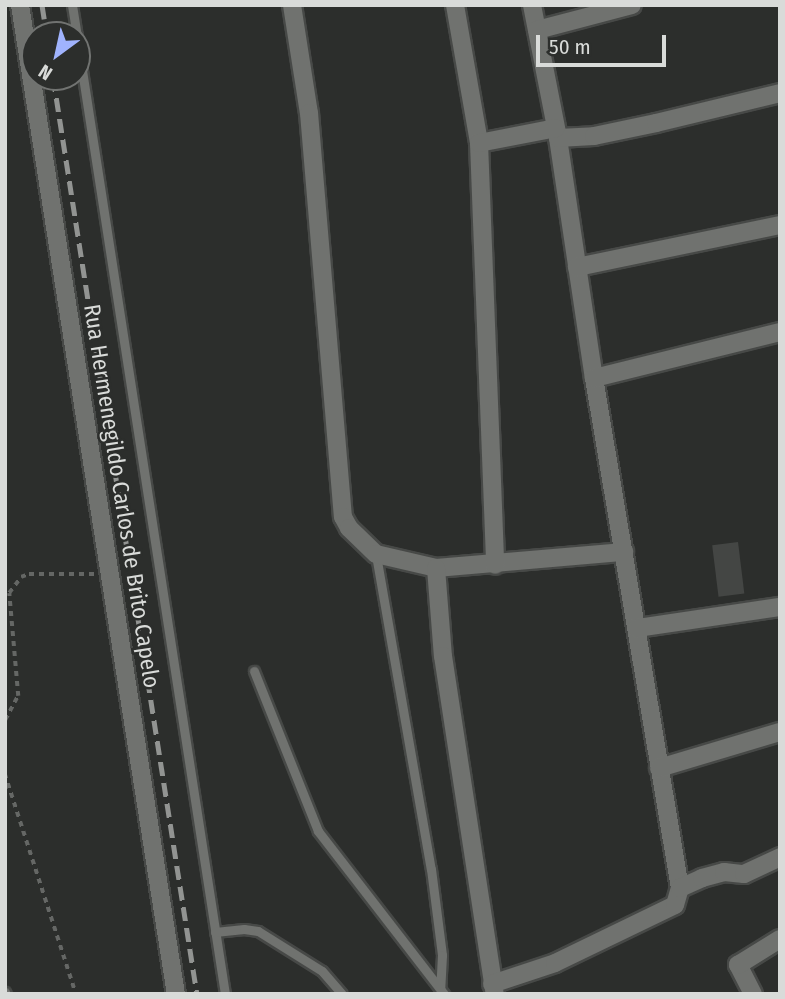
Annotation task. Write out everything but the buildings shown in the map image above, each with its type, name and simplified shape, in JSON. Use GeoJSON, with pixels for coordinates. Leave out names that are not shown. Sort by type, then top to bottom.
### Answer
{"type":"FeatureCollection","features":[{"type":"Feature","properties":{"kind":"street","name":"Rua Hermenegildo Carlos de Brito Capelo"},"geometry":{"type":"LineString","coordinates":[[20,5],[176,994]]}},
{"type":"Feature","properties":{"kind":"street"},"geometry":{"type":"LineString","coordinates":[[292,5],[310,126],[343,517],[356,538],[376,554],[436,568],[624,552]]}},
{"type":"Feature","properties":{"kind":"street"},"geometry":{"type":"LineString","coordinates":[[456,5],[479,143],[495,565]]}},
{"type":"Feature","properties":{"kind":"street"},"geometry":{"type":"LineString","coordinates":[[436,568],[443,656],[494,989],[675,905],[680,888],[594,378],[557,133],[532,5]]}},
{"type":"Feature","properties":{"kind":"street"},"geometry":{"type":"LineString","coordinates":[[537,30],[632,5]]}},
{"type":"Feature","properties":{"kind":"street"},"geometry":{"type":"LineString","coordinates":[[479,143],[557,133],[593,136],[780,93]]}},
{"type":"Feature","properties":{"kind":"street"},"geometry":{"type":"LineString","coordinates":[[577,267],[780,225]]}},
{"type":"Feature","properties":{"kind":"street"},"geometry":{"type":"LineString","coordinates":[[594,378],[780,332]]}},
{"type":"Feature","properties":{"kind":"street"},"geometry":{"type":"LineString","coordinates":[[637,628],[780,607]]}},
{"type":"Feature","properties":{"kind":"street"},"geometry":{"type":"LineString","coordinates":[[659,768],[780,732]]}},
{"type":"Feature","properties":{"kind":"street"},"geometry":{"type":"LineString","coordinates":[[680,888],[724,872],[744,874],[780,857]]}},
{"type":"Feature","properties":{"kind":"street"},"geometry":{"type":"LineString","coordinates":[[753,994],[738,965],[780,939]]}},
{"type":"Feature","properties":{"kind":"lane"},"geometry":{"type":"LineString","coordinates":[[85,91],[225,994]]}},
{"type":"Feature","properties":{"kind":"lane"},"geometry":{"type":"LineString","coordinates":[[376,554],[431,869],[442,955],[442,991]]}},
{"type":"Feature","properties":{"kind":"lane"},"geometry":{"type":"LineString","coordinates":[[254,671],[318,831],[442,991]]}},
{"type":"Feature","properties":{"kind":"lane"},"geometry":{"type":"LineString","coordinates":[[215,932],[244,929],[258,931],[322,971],[342,994]]}},
{"type":"Feature","properties":{"kind":"path"},"geometry":{"type":"LineString","coordinates":[[5,720],[18,696],[9,593],[15,583],[29,574],[110,574]]}},
{"type":"Feature","properties":{"kind":"path"},"geometry":{"type":"LineString","coordinates":[[5,774],[76,994]]}},
{"type":"Feature","properties":{"kind":"railway"},"geometry":{"type":"LineString","coordinates":[[42,5],[45,21]]}},
{"type":"Feature","properties":{"kind":"railway"},"geometry":{"type":"LineString","coordinates":[[55,91],[197,994]]}}]}
